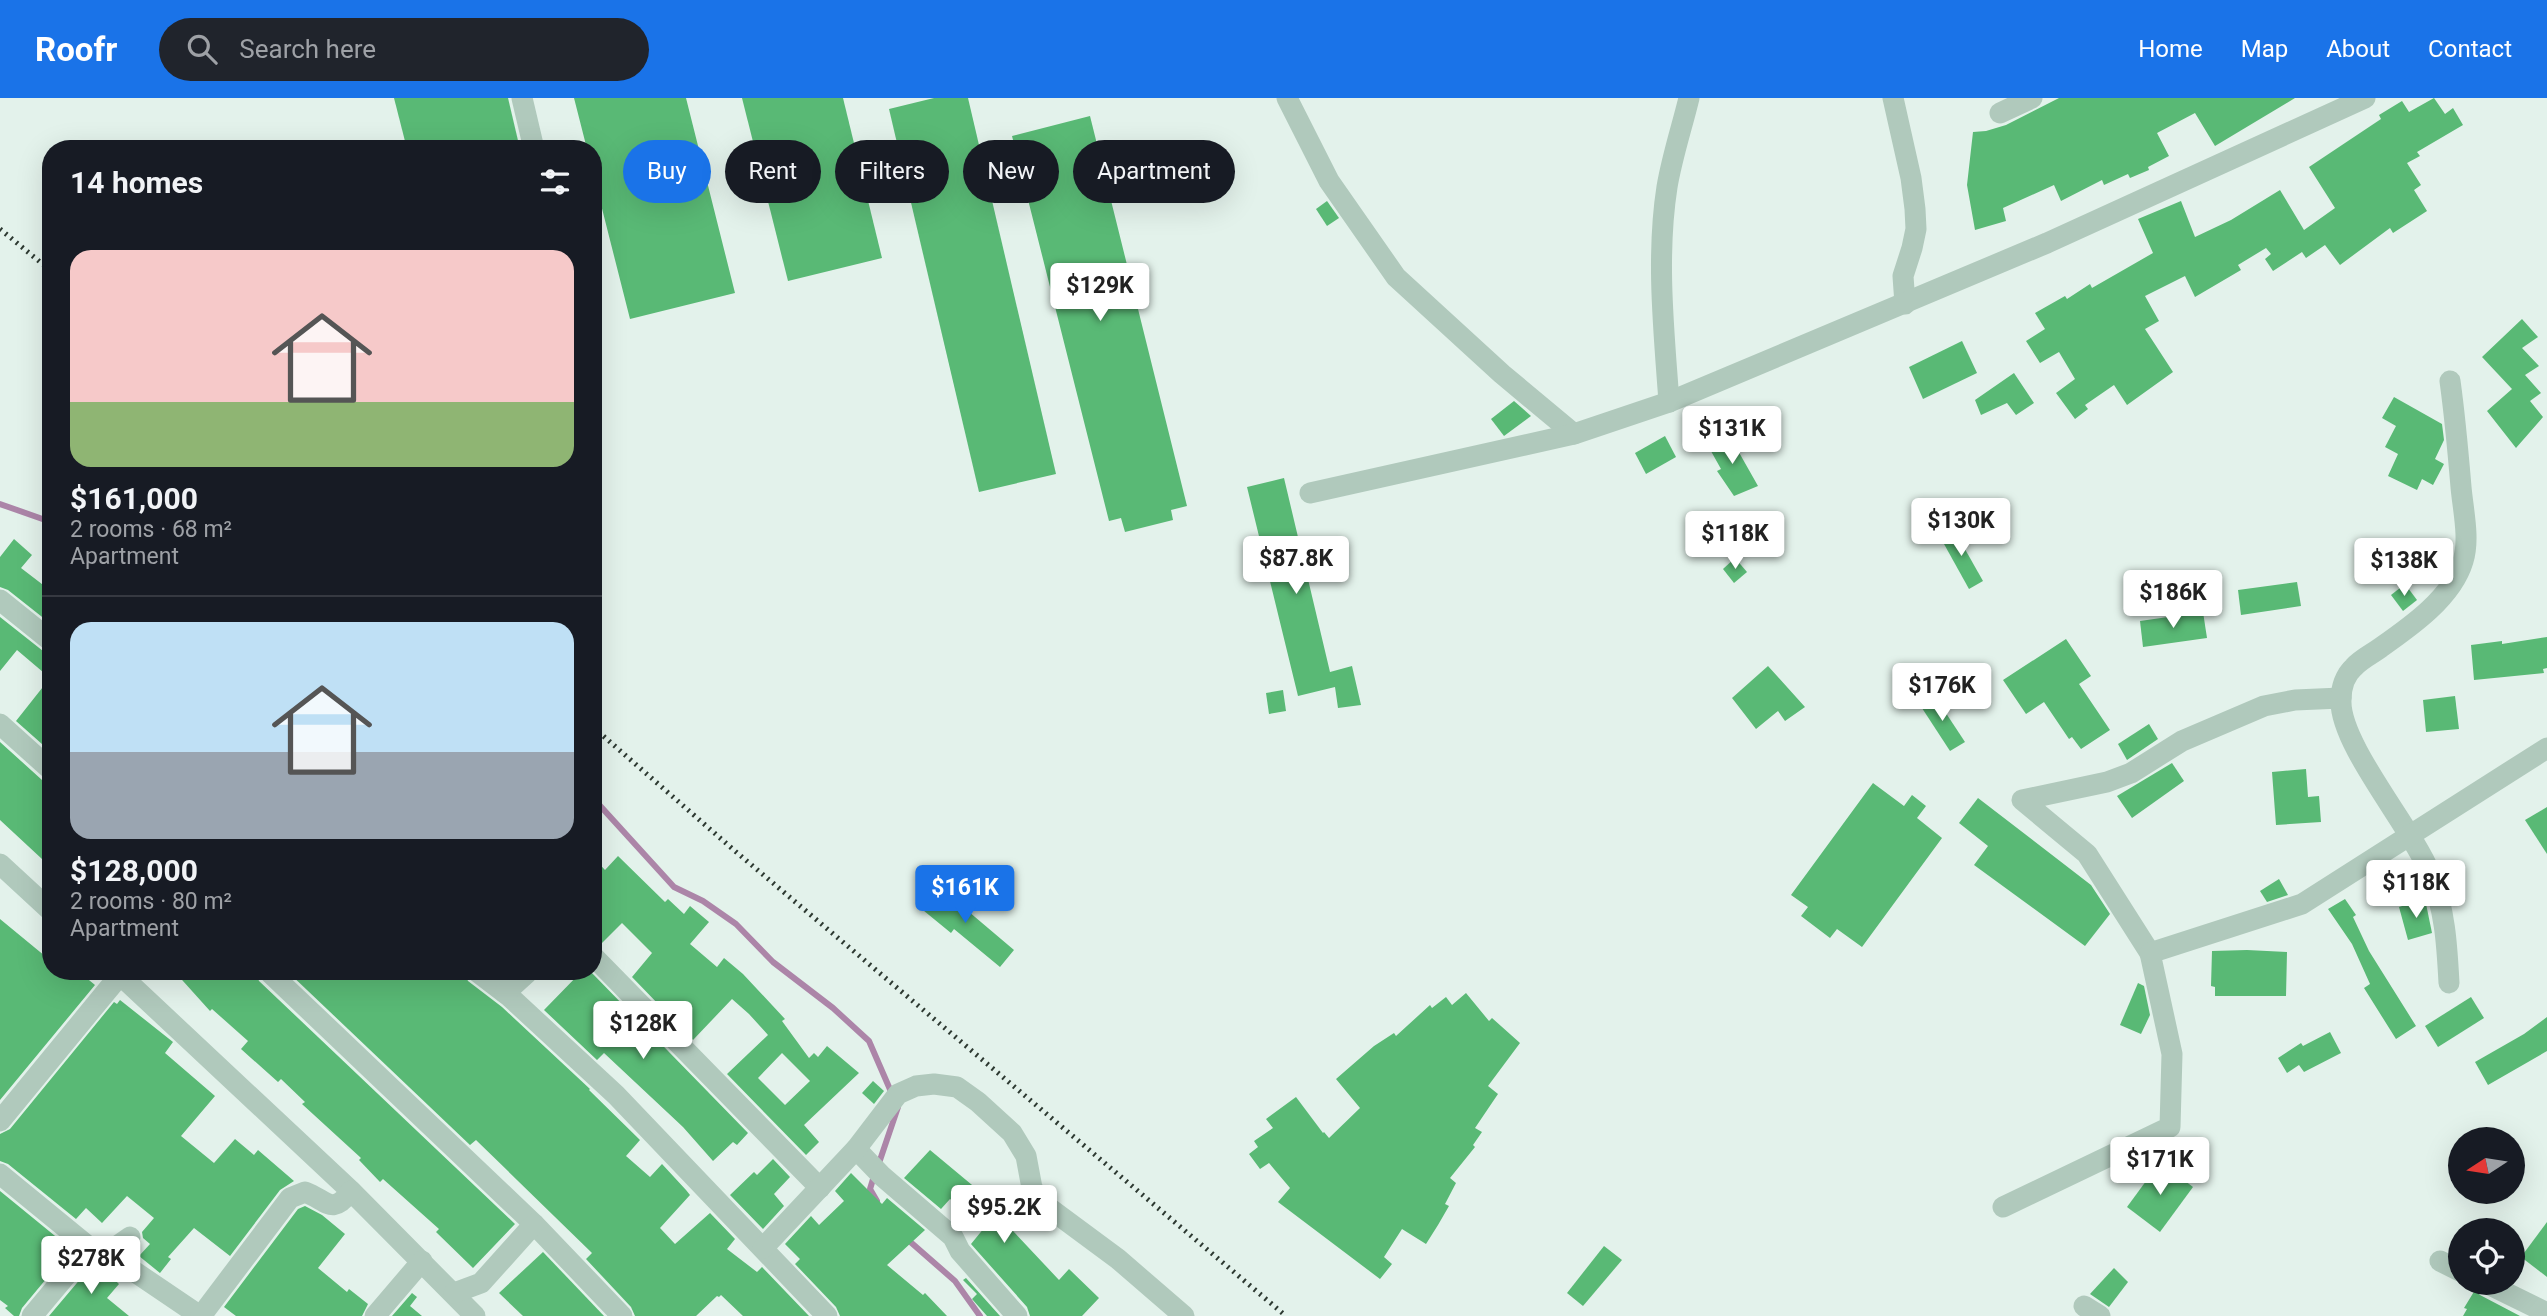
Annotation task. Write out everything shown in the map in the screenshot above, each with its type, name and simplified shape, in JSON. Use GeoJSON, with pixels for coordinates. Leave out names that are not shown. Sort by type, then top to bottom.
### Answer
{"type":"FeatureCollection","features":[{"type":"Feature","properties":{"kind":"street"},"geometry":{"type":"LineString","coordinates":[[522,98],[532,140]]}},
{"type":"Feature","properties":{"kind":"street"},"geometry":{"type":"LineString","coordinates":[[1287,98],[1329,181],[1396,276],[1502,374],[1574,434]]}},
{"type":"Feature","properties":{"kind":"street"},"geometry":{"type":"LineString","coordinates":[[1669,402],[1664,329],[1664,212],[1689,98]]}},
{"type":"Feature","properties":{"kind":"street"},"geometry":{"type":"LineString","coordinates":[[1894,98],[1915,209],[1913,248],[1903,276],[1905,304]]}},
{"type":"Feature","properties":{"kind":"street"},"geometry":{"type":"LineString","coordinates":[[2000,113],[2032,98]]}},
{"type":"Feature","properties":{"kind":"street"},"geometry":{"type":"LineString","coordinates":[[1310,494],[1574,434],[1669,402],[2059,237],[2365,98]]}},
{"type":"Feature","properties":{"kind":"street"},"geometry":{"type":"LineString","coordinates":[[2449,982],[2446,927],[2431,874],[2349,733],[2340,710],[2342,687],[2353,667],[2418,622],[2451,584],[2463,560],[2465,527],[2458,432],[2450,381]]}},
{"type":"Feature","properties":{"kind":"street"},"geometry":{"type":"LineString","coordinates":[[0,600],[42,634]]}},
{"type":"Feature","properties":{"kind":"street"},"geometry":{"type":"LineString","coordinates":[[2003,1207],[2171,1127],[2172,1054],[2150,953],[2087,855],[2022,800],[2107,782],[2130,773],[2182,741],[2264,706],[2295,700],[2341,698]]}},
{"type":"Feature","properties":{"kind":"street"},"geometry":{"type":"LineString","coordinates":[[0,724],[42,762]]}},
{"type":"Feature","properties":{"kind":"street"},"geometry":{"type":"LineString","coordinates":[[2150,953],[2302,904],[2547,748]]}},
{"type":"Feature","properties":{"kind":"street"},"geometry":{"type":"LineString","coordinates":[[0,864],[42,903]]}},
{"type":"Feature","properties":{"kind":"street"},"geometry":{"type":"LineString","coordinates":[[602,965],[820,1188]]}},
{"type":"Feature","properties":{"kind":"street"},"geometry":{"type":"LineString","coordinates":[[0,1121],[112,980]]}},
{"type":"Feature","properties":{"kind":"street"},"geometry":{"type":"LineString","coordinates":[[125,980],[351,1191],[475,1316]]}},
{"type":"Feature","properties":{"kind":"street"},"geometry":{"type":"LineString","coordinates":[[277,980],[534,1224],[622,1316]]}},
{"type":"Feature","properties":{"kind":"street"},"geometry":{"type":"LineString","coordinates":[[488,980],[617,1095],[827,1316]]}},
{"type":"Feature","properties":{"kind":"street"},"geometry":{"type":"LineString","coordinates":[[505,993],[519,980]]}},
{"type":"Feature","properties":{"kind":"street"},"geometry":{"type":"LineString","coordinates":[[763,1248],[856,1149],[898,1094],[916,1086],[957,1087],[1012,1133],[1026,1156],[1032,1188],[1041,1202],[1118,1259],[1180,1315]]}},
{"type":"Feature","properties":{"kind":"street"},"geometry":{"type":"LineString","coordinates":[[856,1149],[881,1177],[953,1237],[960,1251],[1017,1316]]}},
{"type":"Feature","properties":{"kind":"street"},"geometry":{"type":"LineString","coordinates":[[0,1174],[98,1251],[201,1316],[290,1198],[305,1192],[319,1198],[328,1206],[335,1206],[343,1202],[351,1191]]}},
{"type":"Feature","properties":{"kind":"street"},"geometry":{"type":"LineString","coordinates":[[454,1293],[481,1283],[534,1224]]}},
{"type":"Feature","properties":{"kind":"street"},"geometry":{"type":"LineString","coordinates":[[32,1316],[98,1251],[130,1237]]}},
{"type":"Feature","properties":{"kind":"street"},"geometry":{"type":"LineString","coordinates":[[375,1316],[422,1261]]}},
{"type":"Feature","properties":{"kind":"street"},"geometry":{"type":"LineString","coordinates":[[2440,1261],[2448,1265]]}},
{"type":"Feature","properties":{"kind":"street"},"geometry":{"type":"LineString","coordinates":[[2510,1295],[2547,1313]]}},
{"type":"Feature","properties":{"kind":"building"},"geometry":{"type":"Polygon","coordinates":[[[394,98],[508,98],[518,140],[405,140],[394,98]]]}},
{"type":"Feature","properties":{"kind":"building"},"geometry":{"type":"Polygon","coordinates":[[[574,98],[686,98],[697,140],[623,140],[623,203],[711,203],[711,197],[735,293],[630,319],[602,209],[602,140],[585,140],[574,98]]]}},
{"type":"Feature","properties":{"kind":"building"},"geometry":{"type":"Polygon","coordinates":[[[742,98],[843,98],[853,140],[835,140],[835,203],[869,203],[882,258],[788,281],[768,203],[821,203],[821,140],[753,140],[742,98]]]}},
{"type":"Feature","properties":{"kind":"building"},"geometry":{"type":"Polygon","coordinates":[[[934,98],[968,98],[978,140],[963,140],[963,203],[993,203],[1056,474],[979,492],[911,203],[949,203],[949,140],[896,140],[889,109],[934,98]]]}},
{"type":"Feature","properties":{"kind":"building"},"geometry":{"type":"Polygon","coordinates":[[[2059,98],[2295,98],[2215,146],[2195,113],[2157,133],[2169,156],[2148,167],[2149,170],[2130,178],[2128,174],[2104,185],[2102,180],[2061,201],[2054,185],[2003,208],[2006,221],[1975,230],[1967,185],[1973,132],[2006,125],[2059,98]]]}},
{"type":"Feature","properties":{"kind":"building"},"geometry":{"type":"Polygon","coordinates":[[[2434,98],[2445,114],[2453,108],[2463,125],[2417,152],[2420,156],[2407,163],[2421,185],[2414,190],[2427,211],[2393,233],[2390,228],[2340,265],[2325,245],[2306,258],[2302,252],[2273,271],[2265,259],[2271,254],[2266,248],[2238,265],[2241,270],[2195,297],[2185,276],[2145,296],[2159,321],[2145,329],[2173,372],[2127,405],[2114,385],[2085,405],[2088,409],[2075,419],[2056,393],[2075,379],[2059,352],[2040,363],[2026,341],[2045,329],[2035,313],[2065,296],[2067,299],[2090,284],[2092,288],[2153,253],[2138,219],[2181,201],[2195,237],[2231,220],[2280,190],[2304,230],[2335,208],[2309,167],[2381,119],[2379,115],[2402,101],[2409,112],[2434,98]]]}},
{"type":"Feature","properties":{"kind":"building"},"geometry":{"type":"Polygon","coordinates":[[[1090,116],[1096,140],[1073,140],[1073,203],[1112,203],[1187,506],[1171,510],[1173,520],[1125,532],[1121,518],[1109,521],[1029,203],[1059,203],[1059,140],[1013,140],[1012,136],[1090,116]]]}},
{"type":"Feature","properties":{"kind":"building"},"geometry":{"type":"Polygon","coordinates":[[[1327,201],[1339,218],[1327,226],[1316,209],[1327,201]]]}},
{"type":"Feature","properties":{"kind":"building"},"geometry":{"type":"Polygon","coordinates":[[[2522,319],[2538,337],[2522,348],[2539,366],[2525,375],[2541,393],[2530,401],[2543,417],[2516,448],[2487,411],[2512,389],[2482,357],[2522,319]]]}},
{"type":"Feature","properties":{"kind":"building"},"geometry":{"type":"Polygon","coordinates":[[[1962,341],[1977,373],[1923,399],[1909,367],[1962,341]]]}},
{"type":"Feature","properties":{"kind":"building"},"geometry":{"type":"Polygon","coordinates":[[[2014,373],[2034,403],[2016,415],[2007,403],[1981,415],[1975,400],[2014,373]]]}},
{"type":"Feature","properties":{"kind":"building"},"geometry":{"type":"Polygon","coordinates":[[[2394,397],[2442,424],[2444,440],[2435,459],[2444,464],[2433,485],[2422,479],[2417,490],[2388,476],[2398,454],[2385,447],[2396,426],[2382,418],[2394,397]]]}},
{"type":"Feature","properties":{"kind":"building"},"geometry":{"type":"Polygon","coordinates":[[[1514,401],[1531,416],[1504,436],[1491,419],[1514,401]]]}},
{"type":"Feature","properties":{"kind":"building"},"geometry":{"type":"Polygon","coordinates":[[[1728,433],[1758,486],[1734,496],[1717,471],[1721,469],[1707,444],[1728,433]]]}},
{"type":"Feature","properties":{"kind":"building"},"geometry":{"type":"Polygon","coordinates":[[[1665,436],[1676,457],[1646,474],[1635,453],[1665,436]]]}},
{"type":"Feature","properties":{"kind":"building"},"geometry":{"type":"Polygon","coordinates":[[[1284,478],[1330,672],[1352,666],[1361,705],[1338,708],[1335,687],[1298,696],[1247,487],[1284,478]]]}},
{"type":"Feature","properties":{"kind":"building"},"geometry":{"type":"Polygon","coordinates":[[[1953,528],[1983,581],[1969,589],[1939,535],[1953,528]]]}},
{"type":"Feature","properties":{"kind":"building"},"geometry":{"type":"Polygon","coordinates":[[[14,539],[32,555],[21,568],[42,584],[42,617],[8,590],[0,587],[0,557],[14,539]]]}},
{"type":"Feature","properties":{"kind":"building"},"geometry":{"type":"Polygon","coordinates":[[[1735,558],[1747,572],[1734,583],[1723,569],[1735,558]]]}},
{"type":"Feature","properties":{"kind":"building"},"geometry":{"type":"Polygon","coordinates":[[[2297,582],[2301,606],[2241,615],[2238,590],[2297,582]]]}},
{"type":"Feature","properties":{"kind":"building"},"geometry":{"type":"Polygon","coordinates":[[[2405,584],[2417,600],[2403,611],[2391,595],[2405,584]]]}},
{"type":"Feature","properties":{"kind":"building"},"geometry":{"type":"Polygon","coordinates":[[[2203,612],[2207,638],[2143,647],[2140,621],[2203,612]]]}},
{"type":"Feature","properties":{"kind":"building"},"geometry":{"type":"Polygon","coordinates":[[[0,617],[42,650],[42,671],[17,650],[0,671],[0,617]]]}},
{"type":"Feature","properties":{"kind":"building"},"geometry":{"type":"Polygon","coordinates":[[[2547,637],[2547,668],[2543,669],[2544,673],[2474,680],[2471,645],[2502,641],[2502,644],[2547,637]]]}},
{"type":"Feature","properties":{"kind":"building"},"geometry":{"type":"Polygon","coordinates":[[[2066,639],[2091,676],[2079,684],[2110,730],[2081,749],[2072,737],[2069,739],[2044,702],[2026,714],[2003,680],[2066,639]]]}},
{"type":"Feature","properties":{"kind":"building"},"geometry":{"type":"Polygon","coordinates":[[[1768,666],[1805,707],[1785,721],[1778,711],[1756,729],[1732,698],[1768,666]]]}},
{"type":"Feature","properties":{"kind":"building"},"geometry":{"type":"Polygon","coordinates":[[[42,688],[42,744],[16,721],[42,688]]]}},
{"type":"Feature","properties":{"kind":"building"},"geometry":{"type":"Polygon","coordinates":[[[1283,690],[1286,711],[1269,714],[1266,693],[1283,690]]]}},
{"type":"Feature","properties":{"kind":"building"},"geometry":{"type":"Polygon","coordinates":[[[1934,695],[1965,742],[1950,751],[1920,705],[1934,695]]]}},
{"type":"Feature","properties":{"kind":"building"},"geometry":{"type":"Polygon","coordinates":[[[2455,696],[2459,729],[2426,732],[2423,700],[2455,696]]]}},
{"type":"Feature","properties":{"kind":"building"},"geometry":{"type":"Polygon","coordinates":[[[2149,724],[2158,739],[2127,760],[2118,744],[2149,724]]]}},
{"type":"Feature","properties":{"kind":"building"},"geometry":{"type":"Polygon","coordinates":[[[0,742],[42,780],[42,859],[0,820],[0,742]]]}},
{"type":"Feature","properties":{"kind":"building"},"geometry":{"type":"Polygon","coordinates":[[[2172,763],[2184,781],[2132,818],[2117,796],[2172,763]]]}},
{"type":"Feature","properties":{"kind":"building"},"geometry":{"type":"Polygon","coordinates":[[[2306,769],[2308,797],[2319,796],[2321,822],[2276,825],[2272,772],[2306,769]]]}},
{"type":"Feature","properties":{"kind":"building"},"geometry":{"type":"Polygon","coordinates":[[[1873,783],[1904,806],[1912,795],[1926,806],[1917,818],[1942,838],[1862,947],[1837,929],[1830,938],[1801,916],[1808,907],[1791,895],[1873,783]]]}},
{"type":"Feature","properties":{"kind":"building"},"geometry":{"type":"Polygon","coordinates":[[[1978,798],[2091,885],[2110,914],[2085,946],[1974,865],[1988,846],[1959,823],[1978,798]]]}},
{"type":"Feature","properties":{"kind":"building"},"geometry":{"type":"Polygon","coordinates":[[[2547,807],[2547,854],[2525,820],[2547,807]]]}},
{"type":"Feature","properties":{"kind":"building"},"geometry":{"type":"Polygon","coordinates":[[[618,856],[665,902],[668,899],[684,914],[690,906],[709,922],[690,944],[717,967],[724,958],[743,974],[785,1019],[782,1021],[809,1058],[814,1053],[818,1057],[827,1046],[859,1073],[804,1125],[819,1142],[806,1155],[727,1074],[768,1035],[749,1014],[732,999],[693,1040],[632,977],[652,953],[622,923],[602,943],[602,867],[605,870],[618,856]],[[782,1053],[758,1078],[785,1105],[810,1081],[782,1053]]]}},
{"type":"Feature","properties":{"kind":"building"},"geometry":{"type":"Polygon","coordinates":[[[2279,879],[2288,895],[2267,902],[2260,891],[2279,879]]]}},
{"type":"Feature","properties":{"kind":"building"},"geometry":{"type":"Polygon","coordinates":[[[936,884],[1014,950],[1000,967],[954,929],[951,933],[918,906],[936,884]]]}},
{"type":"Feature","properties":{"kind":"building"},"geometry":{"type":"Polygon","coordinates":[[[2345,899],[2356,915],[2353,917],[2369,951],[2416,1026],[2396,1039],[2364,988],[2370,984],[2352,944],[2328,909],[2345,899]]]}},
{"type":"Feature","properties":{"kind":"building"},"geometry":{"type":"Polygon","coordinates":[[[2425,899],[2432,933],[2408,940],[2399,907],[2425,899]]]}},
{"type":"Feature","properties":{"kind":"building"},"geometry":{"type":"Polygon","coordinates":[[[0,919],[42,954],[42,980],[89,980],[95,985],[0,1100],[0,919]]]}},
{"type":"Feature","properties":{"kind":"building"},"geometry":{"type":"Polygon","coordinates":[[[2212,951],[2287,952],[2286,996],[2215,996],[2215,987],[2211,986],[2212,951]]]}},
{"type":"Feature","properties":{"kind":"building"},"geometry":{"type":"Polygon","coordinates":[[[182,980],[259,980],[515,1224],[473,1268],[436,1232],[439,1229],[383,1179],[380,1182],[359,1160],[361,1158],[302,1104],[305,1102],[281,1079],[278,1082],[241,1049],[248,1041],[212,1009],[210,1011],[182,980]]]}},
{"type":"Feature","properties":{"kind":"building"},"geometry":{"type":"Polygon","coordinates":[[[296,980],[468,980],[502,1007],[640,1140],[626,1156],[650,1177],[662,1164],[690,1195],[660,1228],[675,1244],[710,1213],[735,1239],[727,1249],[757,1272],[762,1267],[809,1316],[743,1316],[721,1295],[696,1316],[635,1316],[631,1307],[586,1259],[592,1253],[476,1140],[470,1145],[296,980]]]}},
{"type":"Feature","properties":{"kind":"building"},"geometry":{"type":"Polygon","coordinates":[[[573,980],[599,980],[748,1133],[737,1145],[733,1142],[713,1161],[683,1127],[604,1053],[597,1060],[544,1010],[573,980]]]}},
{"type":"Feature","properties":{"kind":"building"},"geometry":{"type":"Polygon","coordinates":[[[2138,983],[2144,986],[2150,1015],[2141,1034],[2120,1025],[2138,983]]]}},
{"type":"Feature","properties":{"kind":"building"},"geometry":{"type":"Polygon","coordinates":[[[1466,993],[1489,1021],[1492,1018],[1520,1043],[1488,1086],[1498,1094],[1475,1128],[1482,1132],[1473,1145],[1475,1147],[1450,1178],[1456,1183],[1445,1204],[1449,1206],[1438,1225],[1426,1244],[1402,1229],[1384,1257],[1392,1264],[1380,1279],[1278,1202],[1290,1188],[1269,1163],[1260,1169],[1249,1154],[1258,1147],[1254,1141],[1273,1128],[1266,1119],[1296,1097],[1329,1138],[1360,1108],[1336,1079],[1374,1046],[1394,1033],[1396,1036],[1430,1005],[1432,1008],[1446,997],[1452,1005],[1466,993]]]}},
{"type":"Feature","properties":{"kind":"building"},"geometry":{"type":"Polygon","coordinates":[[[2471,997],[2484,1018],[2438,1047],[2425,1026],[2471,997]]]}},
{"type":"Feature","properties":{"kind":"building"},"geometry":{"type":"Polygon","coordinates":[[[120,1000],[173,1042],[165,1053],[215,1096],[181,1136],[214,1163],[235,1139],[254,1155],[258,1150],[294,1181],[280,1190],[230,1256],[194,1228],[168,1257],[171,1259],[160,1273],[139,1256],[150,1244],[143,1238],[142,1232],[154,1218],[127,1196],[102,1223],[86,1208],[76,1219],[8,1164],[0,1161],[0,1134],[10,1129],[114,1002],[117,1004],[120,1000]]]}},
{"type":"Feature","properties":{"kind":"building"},"geometry":{"type":"Polygon","coordinates":[[[2547,1017],[2547,1051],[2488,1085],[2475,1062],[2524,1034],[2547,1017]]]}},
{"type":"Feature","properties":{"kind":"building"},"geometry":{"type":"Polygon","coordinates":[[[2330,1032],[2341,1053],[2304,1072],[2299,1065],[2287,1073],[2278,1058],[2301,1043],[2303,1046],[2330,1032]]]}},
{"type":"Feature","properties":{"kind":"building"},"geometry":{"type":"Polygon","coordinates":[[[873,1081],[884,1091],[874,1104],[862,1093],[873,1081]]]}},
{"type":"Feature","properties":{"kind":"building"},"geometry":{"type":"Polygon","coordinates":[[[930,1150],[1019,1224],[1013,1231],[1059,1280],[1069,1269],[1099,1298],[1082,1316],[1030,1316],[1027,1307],[971,1244],[989,1222],[962,1199],[957,1204],[950,1199],[941,1209],[904,1178],[930,1150]]]}},
{"type":"Feature","properties":{"kind":"building"},"geometry":{"type":"Polygon","coordinates":[[[773,1159],[790,1177],[774,1194],[784,1206],[763,1229],[730,1195],[754,1172],[757,1175],[773,1159]]]}},
{"type":"Feature","properties":{"kind":"building"},"geometry":{"type":"Polygon","coordinates":[[[2160,1162],[2193,1187],[2160,1232],[2127,1207],[2160,1162]]]}},
{"type":"Feature","properties":{"kind":"building"},"geometry":{"type":"Polygon","coordinates":[[[851,1173],[882,1204],[887,1198],[925,1230],[887,1265],[923,1295],[925,1293],[947,1316],[840,1316],[836,1307],[795,1264],[800,1259],[785,1244],[811,1216],[819,1225],[844,1201],[835,1191],[851,1173]]]}},
{"type":"Feature","properties":{"kind":"building"},"geometry":{"type":"Polygon","coordinates":[[[0,1191],[71,1249],[22,1308],[19,1316],[14,1316],[0,1300],[0,1191]]]}},
{"type":"Feature","properties":{"kind":"building"},"geometry":{"type":"Polygon","coordinates":[[[305,1206],[322,1215],[345,1234],[318,1268],[347,1292],[349,1289],[368,1304],[362,1316],[236,1316],[224,1307],[298,1209],[305,1206]]]}},
{"type":"Feature","properties":{"kind":"building"},"geometry":{"type":"Polygon","coordinates":[[[2547,1222],[2547,1277],[2525,1260],[2525,1252],[2547,1222]]]}},
{"type":"Feature","properties":{"kind":"building"},"geometry":{"type":"Polygon","coordinates":[[[1604,1246],[1622,1260],[1583,1306],[1567,1293],[1604,1246]]]}},
{"type":"Feature","properties":{"kind":"building"},"geometry":{"type":"Polygon","coordinates":[[[543,1252],[604,1316],[523,1316],[499,1293],[543,1252]]]}},
{"type":"Feature","properties":{"kind":"building"},"geometry":{"type":"Polygon","coordinates":[[[93,1264],[99,1265],[119,1284],[107,1298],[129,1316],[49,1316],[93,1264]]]}},
{"type":"Feature","properties":{"kind":"building"},"geometry":{"type":"Polygon","coordinates":[[[2114,1268],[2128,1282],[2109,1307],[2090,1294],[2114,1268]]]}},
{"type":"Feature","properties":{"kind":"building"},"geometry":{"type":"Polygon","coordinates":[[[966,1278],[1000,1316],[987,1316],[972,1299],[977,1294],[963,1280],[966,1278]]]}},
{"type":"Feature","properties":{"kind":"building"},"geometry":{"type":"Polygon","coordinates":[[[412,1293],[417,1297],[410,1306],[422,1316],[392,1316],[412,1293]]]}},
{"type":"Feature","properties":{"kind":"building"},"geometry":{"type":"Polygon","coordinates":[[[2472,1295],[2480,1295],[2520,1316],[2463,1316],[2467,1309],[2464,1308],[2472,1295]]]}},
{"type":"Feature","properties":{"kind":"waterway"},"geometry":{"type":"LineString","coordinates":[[0,504],[42,519]]}},
{"type":"Feature","properties":{"kind":"waterway"},"geometry":{"type":"LineString","coordinates":[[602,808],[674,887],[703,901],[736,924],[773,962],[833,1008],[869,1041],[892,1094]]}},
{"type":"Feature","properties":{"kind":"waterway"},"geometry":{"type":"LineString","coordinates":[[878,1166],[898,1107]]}},
{"type":"Feature","properties":{"kind":"waterway"},"geometry":{"type":"LineString","coordinates":[[874,1176],[870,1189],[877,1201]]}},
{"type":"Feature","properties":{"kind":"waterway"},"geometry":{"type":"LineString","coordinates":[[907,1239],[955,1281],[980,1316]]}},
{"type":"Feature","properties":{"kind":"railway"},"geometry":{"type":"LineString","coordinates":[[0,229],[42,264]]}},
{"type":"Feature","properties":{"kind":"railway"},"geometry":{"type":"LineString","coordinates":[[602,735],[735,851],[1286,1316]]}}]}
